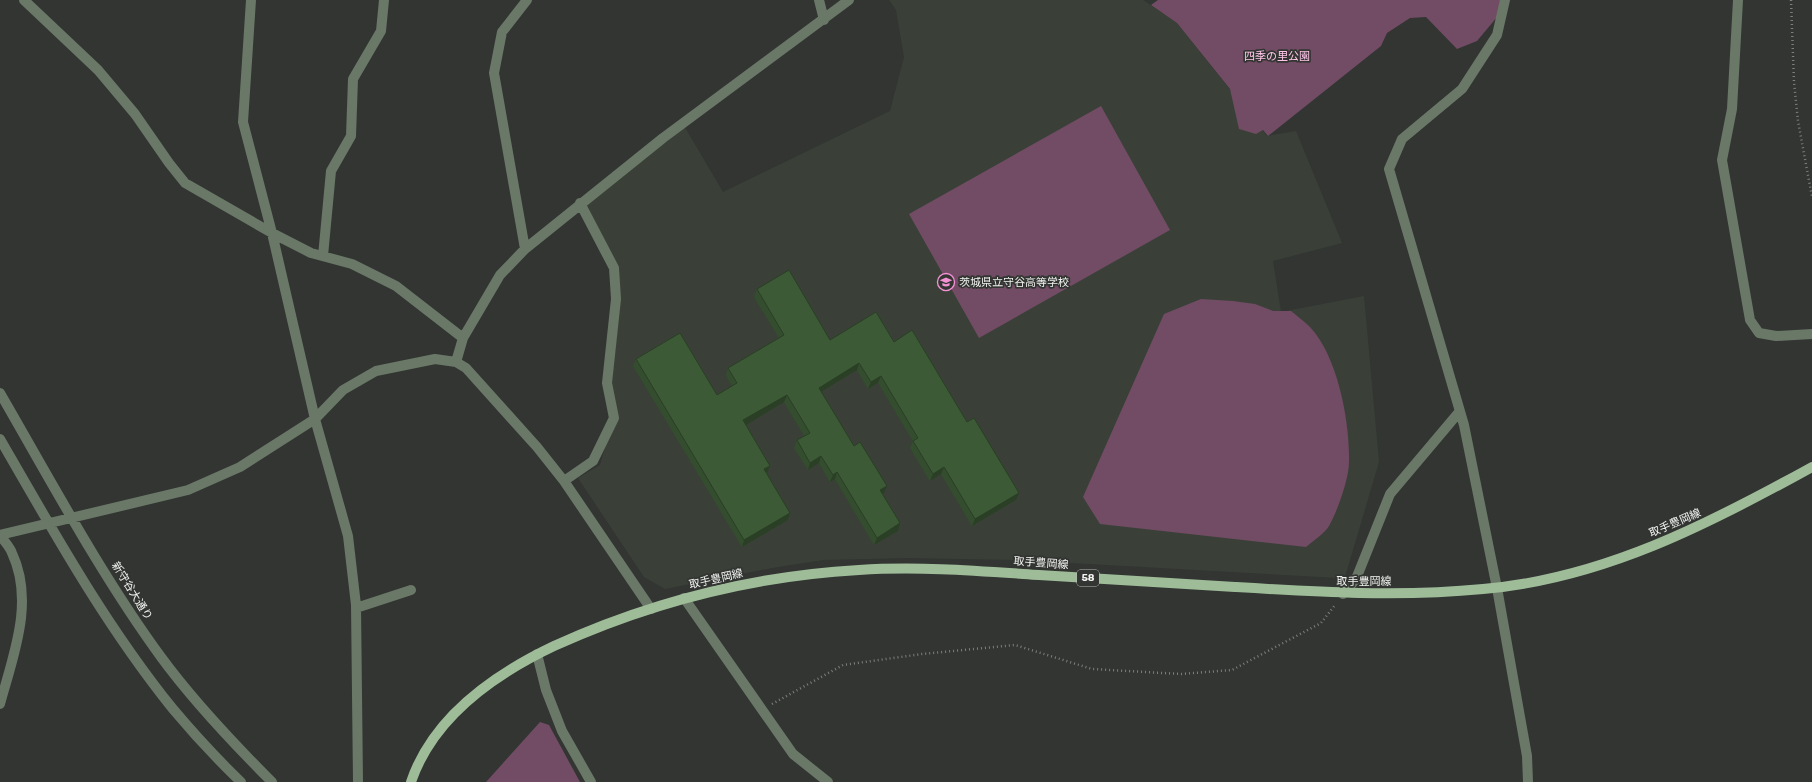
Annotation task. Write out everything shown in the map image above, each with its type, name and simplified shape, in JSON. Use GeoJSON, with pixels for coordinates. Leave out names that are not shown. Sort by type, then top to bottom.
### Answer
{"type":"FeatureCollection","features":[{"type":"Feature","properties":{"kind":"main road","name":"取手豊岡線"},"geometry":{"type":"LineString","coordinates":[[411,782],[420,758],[440,730],[461,706],[484,688],[537,654],[594,628],[651,608],[725,588],[773,579],[861,570],[903,569],[1008,573],[1343,594],[1429,593],[1497,588],[1534,582],[1564,574],[1620,558],[1673,539],[1744,505],[1812,467]]}},
{"type":"Feature","properties":{"kind":"street"},"geometry":{"type":"LineString","coordinates":[[251,0],[244,122],[272,233],[315,419],[348,536],[356,608],[358,782]]}},
{"type":"Feature","properties":{"kind":"street"},"geometry":{"type":"LineString","coordinates":[[323,256],[331,171],[351,136],[353,79],[381,31],[384,0]]}},
{"type":"Feature","properties":{"kind":"street"},"geometry":{"type":"LineString","coordinates":[[525,249],[494,73],[502,32],[527,0]]}},
{"type":"Feature","properties":{"kind":"street"},"geometry":{"type":"LineString","coordinates":[[819,0],[824,20]]}},
{"type":"Feature","properties":{"kind":"street"},"geometry":{"type":"LineString","coordinates":[[456,362],[463,338],[500,275],[525,249],[580,203],[663,138],[849,0]]}},
{"type":"Feature","properties":{"kind":"street"},"geometry":{"type":"LineString","coordinates":[[1505,0],[1497,35],[1462,89],[1402,139],[1389,169],[1460,411],[1497,588],[1526,756],[1528,782]]}},
{"type":"Feature","properties":{"kind":"street"},"geometry":{"type":"LineString","coordinates":[[1738,0],[1732,109],[1722,160],[1750,320],[1759,333],[1776,336],[1812,334]]}},
{"type":"Feature","properties":{"kind":"street"},"geometry":{"type":"LineString","coordinates":[[29,2],[98,70],[135,114],[169,163],[185,183],[272,233],[311,253],[352,264],[396,286],[463,338]]}},
{"type":"Feature","properties":{"kind":"street"},"geometry":{"type":"LineString","coordinates":[[564,481],[593,461],[614,418],[607,383],[616,299],[614,268],[580,203]]}},
{"type":"Feature","properties":{"kind":"street"},"geometry":{"type":"LineString","coordinates":[[0,704],[22,612],[21,586],[18,572],[12,553],[0,535],[73,519],[188,490],[240,467],[315,419],[343,390],[376,371],[435,359],[461,364],[471,373],[537,447],[564,481],[651,608]]}},
{"type":"Feature","properties":{"kind":"street","name":"新守谷大通り"},"geometry":{"type":"LineString","coordinates":[[0,393],[129,612],[162,658],[246,756],[272,782]]}},
{"type":"Feature","properties":{"kind":"street"},"geometry":{"type":"LineString","coordinates":[[1343,594],[1356,579],[1390,494],[1460,411]]}},
{"type":"Feature","properties":{"kind":"street"},"geometry":{"type":"LineString","coordinates":[[0,439],[110,621],[144,670],[174,709],[240,782]]}},
{"type":"Feature","properties":{"kind":"street"},"geometry":{"type":"LineString","coordinates":[[356,608],[411,590]]}},
{"type":"Feature","properties":{"kind":"street"},"geometry":{"type":"LineString","coordinates":[[684,598],[793,754],[828,782]]}},
{"type":"Feature","properties":{"kind":"street"},"geometry":{"type":"LineString","coordinates":[[537,654],[546,690],[562,731],[591,782]]}},
{"type":"Feature","properties":{"kind":"path"},"geometry":{"type":"LineString","coordinates":[[1791,0],[1794,82],[1798,121],[1812,197]]}},
{"type":"Feature","properties":{"kind":"path"},"geometry":{"type":"LineString","coordinates":[[761,710],[843,665],[922,654],[1015,645],[1092,669],[1181,674],[1232,670],[1321,623],[1343,594]]}},
{"type":"Feature","properties":{"kind":"shaded area","name":"茨城県立守谷高等学校"},"geometry":{"type":"Polygon","coordinates":[[[889,0],[1143,0],[1177,23],[1267,136],[1296,131],[1342,243],[1273,261],[1281,312],[1364,296],[1379,462],[1345,577],[1339,578],[1018,560],[908,558],[823,560],[772,568],[665,589],[644,577],[578,478],[600,465],[614,418],[607,383],[614,268],[580,203],[683,124],[723,192],[890,111],[904,57],[896,10],[889,0]]]}},
{"type":"Feature","properties":{"kind":"green space","name":"四季の里公園"},"geometry":{"type":"Polygon","coordinates":[[[1158,0],[1502,0],[1503,10],[1477,41],[1457,49],[1426,17],[1410,18],[1387,33],[1381,46],[1268,136],[1263,130],[1256,134],[1239,129],[1230,89],[1177,23],[1151,5],[1158,0]]]}},
{"type":"Feature","properties":{"kind":"green space"},"geometry":{"type":"Polygon","coordinates":[[[1101,106],[1170,230],[979,338],[909,214],[1101,106]]]}},
{"type":"Feature","properties":{"kind":"green space"},"geometry":{"type":"Polygon","coordinates":[[[1201,299],[1255,304],[1273,311],[1291,311],[1310,327],[1320,340],[1328,355],[1335,372],[1344,410],[1349,446],[1349,462],[1342,495],[1329,526],[1321,535],[1306,547],[1100,524],[1083,497],[1164,314],[1201,299]]]}},
{"type":"Feature","properties":{"kind":"green space"},"geometry":{"type":"Polygon","coordinates":[[[540,722],[549,725],[580,782],[486,782],[540,722]]]}},
{"type":"Feature","properties":{"kind":"building"},"geometry":{"type":"Polygon","coordinates":[[[789,270],[830,340],[876,312],[894,342],[912,330],[967,422],[974,418],[1019,493],[975,519],[944,467],[933,474],[913,441],[918,438],[881,376],[871,382],[859,363],[819,388],[854,446],[860,442],[887,486],[880,490],[900,523],[877,538],[837,472],[833,475],[821,456],[810,463],[797,440],[810,433],[787,395],[743,420],[770,466],[764,469],[790,513],[744,540],[636,359],[680,333],[717,395],[737,383],[728,368],[784,335],[757,289],[789,270]]]}},
{"type":"Feature","properties":{"kind":"place","name":"茨城県立守谷高等学校"},"geometry":{"type":"Point","coordinates":[946,282]}}]}
